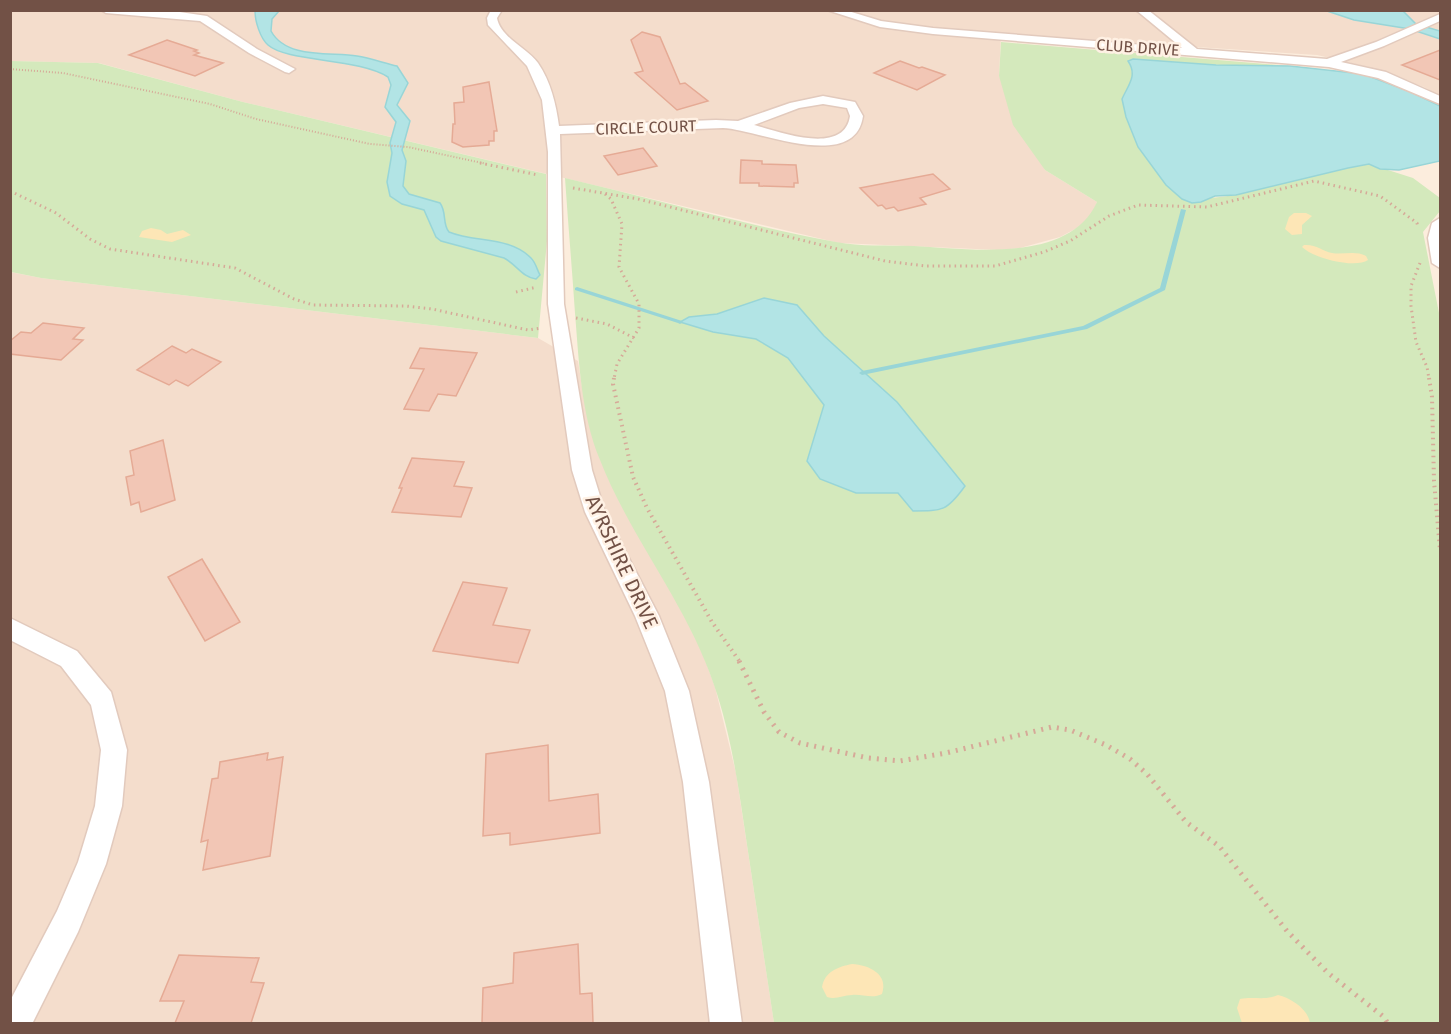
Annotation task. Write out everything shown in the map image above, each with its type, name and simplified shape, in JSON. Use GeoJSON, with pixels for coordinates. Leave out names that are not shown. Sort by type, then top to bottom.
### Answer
{"type":"FeatureCollection","features":[{"type":"Feature","properties":{"kind":"street"},"geometry":{"type":"LineString","coordinates":[[106,10],[203,18],[253,51],[289,69]]}},
{"type":"Feature","properties":{"kind":"street","name":"AYRSHIRE DRIVE"},"geometry":{"type":"LineString","coordinates":[[497,10],[491,21],[496,29],[523,54],[540,78],[554,130],[558,323],[582,471],[595,512],[647,616],[677,691],[696,782],[726,1023]]}},
{"type":"Feature","properties":{"kind":"street","name":"CLUB DRIVE"},"geometry":{"type":"LineString","coordinates":[[832,10],[874,22],[914,28],[1329,63],[1382,75],[1440,100]]}},
{"type":"Feature","properties":{"kind":"street"},"geometry":{"type":"LineString","coordinates":[[1141,10],[1193,51]]}},
{"type":"Feature","properties":{"kind":"street"},"geometry":{"type":"LineString","coordinates":[[1329,63],[1440,17]]}},
{"type":"Feature","properties":{"kind":"street","name":"CIRCLE COURT"},"geometry":{"type":"LineString","coordinates":[[554,130],[739,125],[790,139],[823,142],[847,135],[857,118],[856,111],[851,105],[824,99],[800,104],[739,125]]}},
{"type":"Feature","properties":{"kind":"street"},"geometry":{"type":"LineString","coordinates":[[1440,223],[1436,238],[1440,262]]}},
{"type":"Feature","properties":{"kind":"street"},"geometry":{"type":"LineString","coordinates":[[10,628],[47,642],[74,660],[86,672],[108,713],[114,755],[109,807],[88,876],[66,926],[15,1023]]}},
{"type":"Feature","properties":{"kind":"path"},"geometry":{"type":"LineString","coordinates":[[10,69],[63,73],[210,104],[256,119],[521,171],[545,177],[564,187],[638,199],[726,219],[885,261],[926,266],[995,266],[1044,252],[1070,241],[1109,216],[1138,205],[1207,207],[1314,181],[1380,196],[1417,223],[1418,229]]}},
{"type":"Feature","properties":{"kind":"path"},"geometry":{"type":"LineString","coordinates":[[10,191],[56,213],[90,239],[110,249],[235,268],[294,299],[313,305],[406,306],[432,309],[528,330],[546,328],[571,318],[590,319],[618,327],[634,338]]}},
{"type":"Feature","properties":{"kind":"path"},"geometry":{"type":"LineString","coordinates":[[604,194],[611,199],[622,224],[619,267],[639,304],[640,317],[634,338],[617,364],[613,384],[633,477],[647,508],[707,613],[736,654],[764,712],[779,732],[800,743],[868,758],[900,761],[946,753],[1052,727],[1070,730],[1106,745],[1130,759],[1147,774],[1186,822],[1219,846],[1287,931],[1328,973],[1384,1017],[1388,1023]]}},
{"type":"Feature","properties":{"kind":"path"},"geometry":{"type":"LineString","coordinates":[[1419,252],[1420,264],[1411,286],[1411,306],[1416,342],[1427,368],[1432,396],[1434,481],[1440,550]]}},
{"type":"Feature","properties":{"kind":"shaded area"},"geometry":{"type":"Polygon","coordinates":[[[11,10],[1440,11],[1440,96],[1424,87],[1369,67],[1317,55],[1001,34],[999,76],[1045,170],[1097,202],[1092,214],[1079,227],[1060,237],[1020,248],[999,250],[839,243],[243,102],[99,63],[11,61],[11,10]]]}},
{"type":"Feature","properties":{"kind":"shaded area"},"geometry":{"type":"Polygon","coordinates":[[[10,272],[41,278],[538,338],[578,361],[582,387],[678,603],[698,641],[715,687],[736,773],[774,1023],[11,1023],[10,272]]]}},
{"type":"Feature","properties":{"kind":"green space"},"geometry":{"type":"Polygon","coordinates":[[[1001,42],[1290,66],[1128,61],[1132,70],[1132,79],[1123,96],[1138,147],[1175,193],[1187,201],[1236,195],[1369,164],[1413,178],[1440,198],[1440,211],[1423,232],[1440,318],[1440,1023],[774,1023],[738,784],[714,685],[689,627],[613,489],[600,460],[589,425],[580,369],[565,178],[768,228],[845,244],[989,250],[1041,244],[1064,235],[1083,222],[1097,202],[1045,170],[1013,125],[999,76],[1001,42]]]}},
{"type":"Feature","properties":{"kind":"green space"},"geometry":{"type":"Polygon","coordinates":[[[11,61],[98,63],[243,102],[546,174],[547,241],[538,338],[41,278],[11,272],[11,61]]]}},
{"type":"Feature","properties":{"kind":"sand"},"geometry":{"type":"Polygon","coordinates":[[[1294,213],[1306,213],[1312,216],[1302,225],[1302,234],[1292,235],[1285,229],[1289,217],[1294,213]]]}},
{"type":"Feature","properties":{"kind":"sand"},"geometry":{"type":"Polygon","coordinates":[[[151,228],[167,234],[183,230],[191,235],[172,242],[139,237],[142,231],[151,228]]]}},
{"type":"Feature","properties":{"kind":"sand"},"geometry":{"type":"Polygon","coordinates":[[[1304,245],[1332,253],[1362,254],[1368,260],[1354,263],[1334,261],[1307,251],[1302,247],[1304,245]]]}},
{"type":"Feature","properties":{"kind":"sand"},"geometry":{"type":"Polygon","coordinates":[[[852,964],[865,966],[880,976],[883,981],[882,994],[827,997],[822,987],[829,973],[852,964]]]}},
{"type":"Feature","properties":{"kind":"sand"},"geometry":{"type":"Polygon","coordinates":[[[1278,995],[1298,1005],[1306,1013],[1310,1023],[1242,1023],[1237,1008],[1240,999],[1268,998],[1278,995]]]}},
{"type":"Feature","properties":{"kind":"water"},"geometry":{"type":"Polygon","coordinates":[[[255,11],[279,11],[272,19],[271,31],[287,46],[310,52],[362,57],[397,66],[408,83],[397,105],[410,121],[402,150],[406,161],[403,186],[409,194],[440,203],[449,232],[513,246],[531,258],[540,275],[536,279],[531,278],[504,258],[441,241],[436,237],[424,210],[402,204],[390,196],[387,182],[392,153],[390,143],[396,122],[385,107],[391,85],[388,77],[359,66],[306,58],[277,50],[268,45],[263,38],[255,11]]]}},
{"type":"Feature","properties":{"kind":"water"},"geometry":{"type":"Polygon","coordinates":[[[1327,11],[1403,11],[1416,24],[1440,31],[1440,39],[1410,29],[1354,20],[1327,11]]]}},
{"type":"Feature","properties":{"kind":"water"},"geometry":{"type":"Polygon","coordinates":[[[1133,59],[1216,65],[1290,66],[1363,74],[1440,106],[1440,161],[1399,170],[1380,169],[1369,164],[1236,195],[1215,196],[1192,203],[1182,199],[1166,185],[1138,147],[1126,117],[1122,99],[1132,76],[1128,61],[1133,59]]]}},
{"type":"Feature","properties":{"kind":"water"},"geometry":{"type":"Polygon","coordinates":[[[764,298],[797,305],[824,336],[897,402],[965,486],[949,505],[938,510],[913,511],[898,493],[856,493],[820,479],[807,461],[824,405],[788,358],[756,339],[713,332],[680,322],[689,317],[717,314],[764,298]]]}},
{"type":"Feature","properties":{"kind":"building"},"geometry":{"type":"Polygon","coordinates":[[[642,32],[660,37],[680,84],[685,83],[708,101],[677,110],[635,73],[643,71],[631,40],[642,32]]]}},
{"type":"Feature","properties":{"kind":"building"},"geometry":{"type":"Polygon","coordinates":[[[167,40],[197,50],[194,51],[199,53],[194,55],[223,63],[195,76],[129,55],[167,40]]]}},
{"type":"Feature","properties":{"kind":"building"},"geometry":{"type":"Polygon","coordinates":[[[1440,50],[1440,80],[1402,65],[1440,50]]]}},
{"type":"Feature","properties":{"kind":"building"},"geometry":{"type":"Polygon","coordinates":[[[900,61],[945,75],[917,90],[874,73],[900,61]]]}},
{"type":"Feature","properties":{"kind":"building"},"geometry":{"type":"Polygon","coordinates":[[[489,82],[497,131],[494,131],[494,141],[489,141],[489,145],[463,147],[452,142],[453,124],[455,124],[454,103],[464,102],[463,87],[489,82]]]}},
{"type":"Feature","properties":{"kind":"building"},"geometry":{"type":"Polygon","coordinates":[[[643,148],[657,166],[618,175],[604,156],[643,148]]]}},
{"type":"Feature","properties":{"kind":"building"},"geometry":{"type":"Polygon","coordinates":[[[741,160],[762,161],[762,164],[796,165],[798,183],[794,183],[794,187],[740,183],[741,160]]]}},
{"type":"Feature","properties":{"kind":"building"},"geometry":{"type":"Polygon","coordinates":[[[933,174],[950,189],[920,198],[926,204],[898,211],[894,207],[886,209],[882,205],[878,206],[860,188],[933,174]]]}},
{"type":"Feature","properties":{"kind":"building"},"geometry":{"type":"Polygon","coordinates":[[[43,323],[84,328],[73,339],[83,340],[61,360],[10,354],[10,341],[21,332],[31,333],[43,323]]]}},
{"type":"Feature","properties":{"kind":"building"},"geometry":{"type":"Polygon","coordinates":[[[172,346],[186,353],[192,349],[221,362],[188,386],[176,380],[169,385],[137,370],[172,346]]]}},
{"type":"Feature","properties":{"kind":"building"},"geometry":{"type":"Polygon","coordinates":[[[420,348],[477,353],[456,396],[438,394],[429,411],[404,409],[424,369],[410,368],[420,348]]]}},
{"type":"Feature","properties":{"kind":"building"},"geometry":{"type":"Polygon","coordinates":[[[163,440],[175,500],[141,512],[139,502],[131,505],[126,477],[134,475],[130,451],[163,440]]]}},
{"type":"Feature","properties":{"kind":"building"},"geometry":{"type":"Polygon","coordinates":[[[412,458],[464,462],[454,486],[472,488],[461,517],[392,512],[412,458]]]}},
{"type":"Feature","properties":{"kind":"building"},"geometry":{"type":"Polygon","coordinates":[[[202,559],[240,622],[205,641],[168,577],[202,559]]]}},
{"type":"Feature","properties":{"kind":"building"},"geometry":{"type":"Polygon","coordinates":[[[463,582],[507,588],[493,625],[530,630],[518,663],[433,651],[463,582]]]}},
{"type":"Feature","properties":{"kind":"building"},"geometry":{"type":"Polygon","coordinates":[[[548,745],[549,801],[598,794],[600,833],[510,845],[510,833],[483,836],[486,754],[548,745]]]}},
{"type":"Feature","properties":{"kind":"building"},"geometry":{"type":"Polygon","coordinates":[[[268,753],[267,760],[283,757],[270,856],[203,870],[208,840],[201,842],[212,779],[218,778],[220,762],[268,753]]]}},
{"type":"Feature","properties":{"kind":"building"},"geometry":{"type":"Polygon","coordinates":[[[578,944],[580,994],[592,993],[593,1023],[482,1023],[483,988],[513,983],[514,953],[578,944]]]}},
{"type":"Feature","properties":{"kind":"building"},"geometry":{"type":"Polygon","coordinates":[[[179,955],[259,958],[251,982],[264,983],[251,1023],[175,1023],[184,1001],[160,1001],[179,955]]]}},
{"type":"Feature","properties":{"kind":"waterway"},"geometry":{"type":"LineString","coordinates":[[862,373],[1085,328],[1163,289],[1183,210]]}},
{"type":"Feature","properties":{"kind":"waterway"},"geometry":{"type":"LineString","coordinates":[[577,289],[680,322]]}}]}
